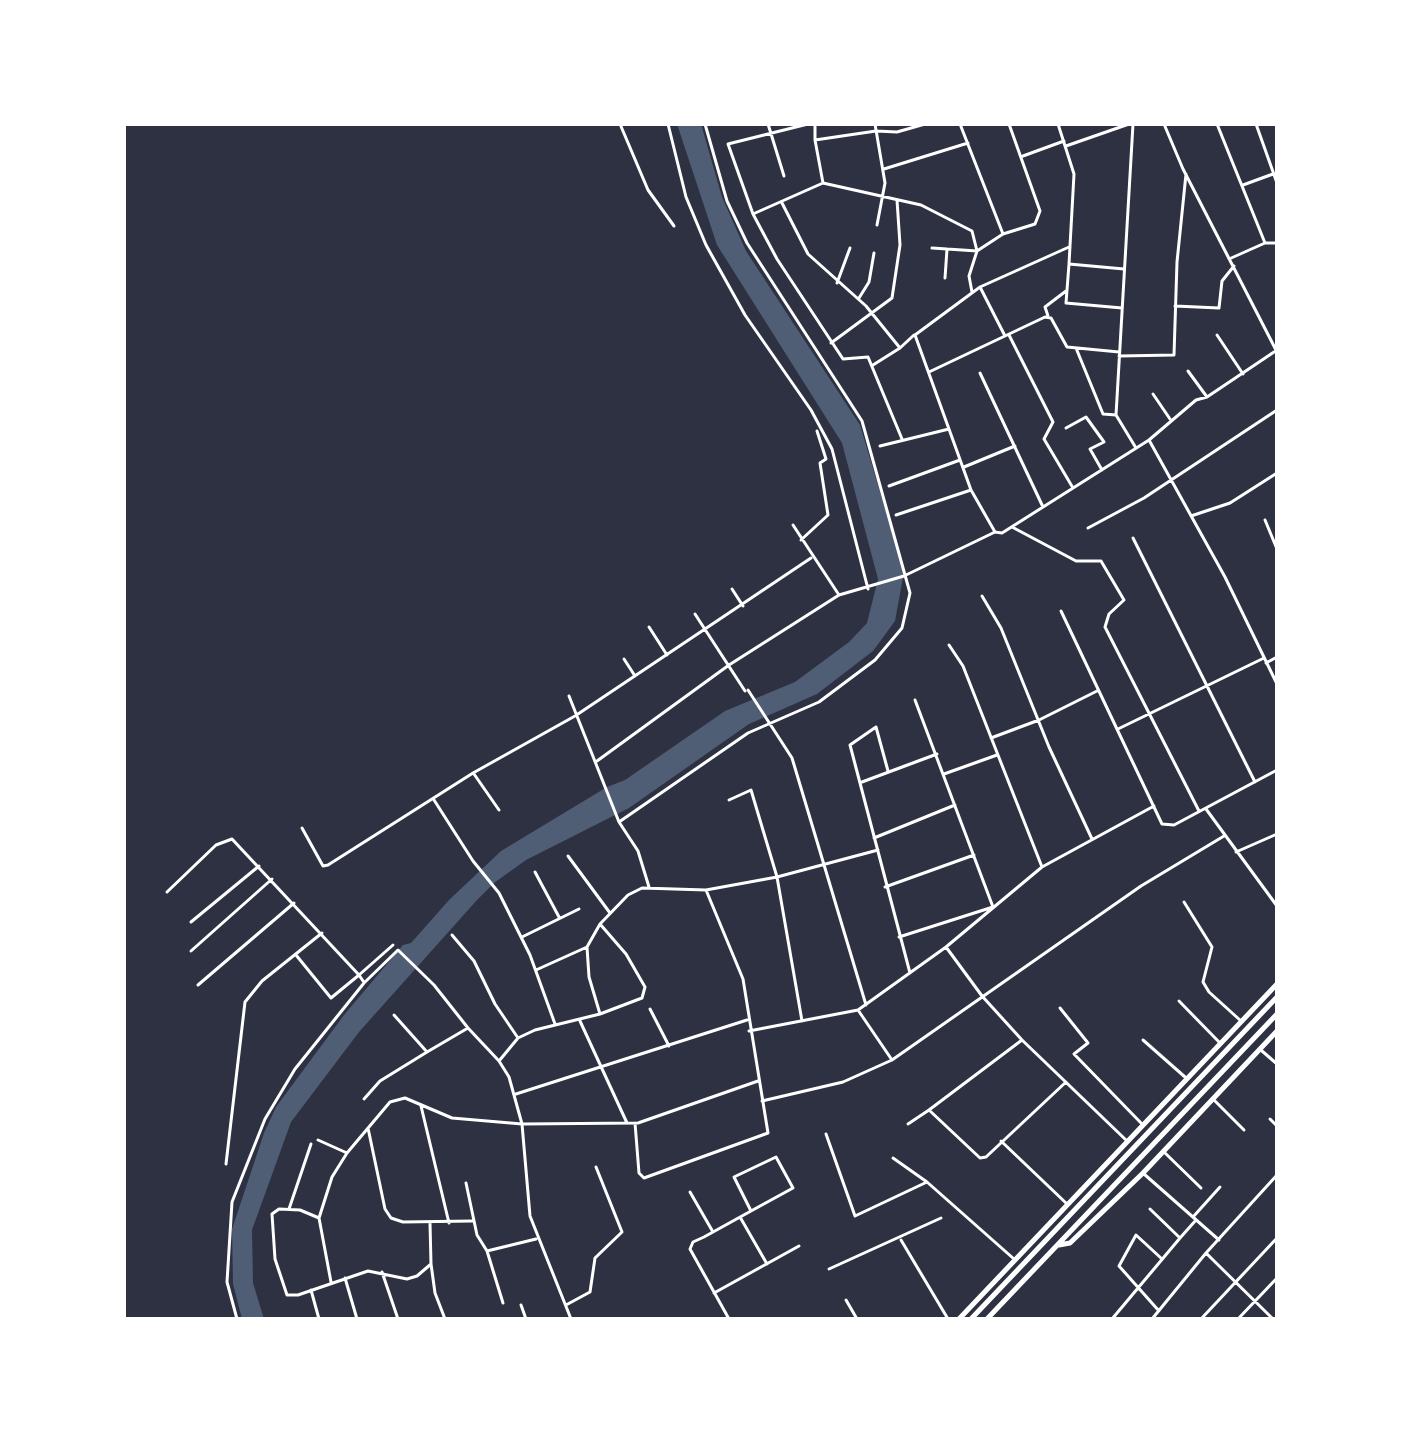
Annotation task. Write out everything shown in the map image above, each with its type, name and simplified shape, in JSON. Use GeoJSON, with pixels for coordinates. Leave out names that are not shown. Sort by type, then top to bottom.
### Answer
{"type":"FeatureCollection","features":[{"type":"Feature","properties":{"kind":"highway"},"geometry":{"type":"LineString","coordinates":[[959,1319],[1185,1077],[1277,984]]}},
{"type":"Feature","properties":{"kind":"highway"},"geometry":{"type":"LineString","coordinates":[[971,1319],[1277,997]]}},
{"type":"Feature","properties":{"kind":"highway"},"geometry":{"type":"LineString","coordinates":[[987,1319],[1277,1014]]}},
{"type":"Feature","properties":{"kind":"highway"},"geometry":{"type":"LineString","coordinates":[[1058,1245],[1070,1243],[1143,1173],[1277,1031]]}},
{"type":"Feature","properties":{"kind":"street"},"geometry":{"type":"LineString","coordinates":[[620,124],[648,190],[674,226]]}},
{"type":"Feature","properties":{"kind":"street"},"geometry":{"type":"LineString","coordinates":[[668,124],[686,197],[706,245],[745,315],[811,410],[832,449],[871,588]]}},
{"type":"Feature","properties":{"kind":"street"},"geometry":{"type":"LineString","coordinates":[[619,822],[748,733],[819,702],[890,646],[902,628],[908,607],[906,575],[862,421],[747,243],[727,201],[705,124]]}},
{"type":"Feature","properties":{"kind":"street"},"geometry":{"type":"LineString","coordinates":[[768,124],[784,176]]}},
{"type":"Feature","properties":{"kind":"street"},"geometry":{"type":"LineString","coordinates":[[808,124],[728,144],[753,214],[845,361],[866,356],[873,365],[902,439]]}},
{"type":"Feature","properties":{"kind":"street"},"geometry":{"type":"LineString","coordinates":[[815,124],[823,183]]}},
{"type":"Feature","properties":{"kind":"street"},"geometry":{"type":"LineString","coordinates":[[875,124],[884,169],[877,225]]}},
{"type":"Feature","properties":{"kind":"street"},"geometry":{"type":"LineString","coordinates":[[815,140],[876,131],[897,132],[925,124]]}},
{"type":"Feature","properties":{"kind":"street"},"geometry":{"type":"LineString","coordinates":[[960,124],[1003,234]]}},
{"type":"Feature","properties":{"kind":"street"},"geometry":{"type":"LineString","coordinates":[[932,248],[977,251],[1003,234],[1035,224],[1040,219],[1040,211],[1009,124]]}},
{"type":"Feature","properties":{"kind":"street"},"geometry":{"type":"LineString","coordinates":[[1058,124],[1075,190],[1066,303],[1122,308]]}},
{"type":"Feature","properties":{"kind":"street"},"geometry":{"type":"LineString","coordinates":[[1021,157],[1131,124],[1116,415],[1136,448]]}},
{"type":"Feature","properties":{"kind":"street"},"geometry":{"type":"LineString","coordinates":[[597,761],[729,665],[839,595],[871,588],[906,575],[995,532],[1012,527],[1149,440],[1196,400],[1207,397],[1277,351],[1186,174],[1164,124]]}},
{"type":"Feature","properties":{"kind":"street"},"geometry":{"type":"LineString","coordinates":[[1217,124],[1265,243]]}},
{"type":"Feature","properties":{"kind":"street"},"geometry":{"type":"LineString","coordinates":[[1256,124],[1277,183]]}},
{"type":"Feature","properties":{"kind":"street"},"geometry":{"type":"LineString","coordinates":[[884,169],[968,143]]}},
{"type":"Feature","properties":{"kind":"street"},"geometry":{"type":"LineString","coordinates":[[1243,185],[1274,173]]}},
{"type":"Feature","properties":{"kind":"street"},"geometry":{"type":"LineString","coordinates":[[1066,291],[1045,307],[1067,347],[1119,354],[1174,355],[1186,174]]}},
{"type":"Feature","properties":{"kind":"street"},"geometry":{"type":"LineString","coordinates":[[753,214],[823,183],[921,205],[966,225],[976,239],[977,251],[969,276],[972,292]]}},
{"type":"Feature","properties":{"kind":"street"},"geometry":{"type":"LineString","coordinates":[[831,343],[871,311],[887,305],[892,298],[900,245],[897,200]]}},
{"type":"Feature","properties":{"kind":"street"},"geometry":{"type":"LineString","coordinates":[[782,203],[808,254],[871,311],[900,348]]}},
{"type":"Feature","properties":{"kind":"street"},"geometry":{"type":"LineString","coordinates":[[1229,258],[1265,243],[1277,243]]}},
{"type":"Feature","properties":{"kind":"street"},"geometry":{"type":"LineString","coordinates":[[873,365],[980,287],[1069,247]]}},
{"type":"Feature","properties":{"kind":"street"},"geometry":{"type":"LineString","coordinates":[[837,283],[850,248]]}},
{"type":"Feature","properties":{"kind":"street"},"geometry":{"type":"LineString","coordinates":[[945,278],[947,249]]}},
{"type":"Feature","properties":{"kind":"street"},"geometry":{"type":"LineString","coordinates":[[858,299],[869,282],[874,253]]}},
{"type":"Feature","properties":{"kind":"street"},"geometry":{"type":"LineString","coordinates":[[1069,264],[1124,269]]}},
{"type":"Feature","properties":{"kind":"street"},"geometry":{"type":"LineString","coordinates":[[1175,306],[1219,308],[1222,281],[1234,266]]}},
{"type":"Feature","properties":{"kind":"street"},"geometry":{"type":"LineString","coordinates":[[980,287],[1053,422],[1044,439],[1073,488]]}},
{"type":"Feature","properties":{"kind":"street"},"geometry":{"type":"LineString","coordinates":[[929,372],[1048,317]]}},
{"type":"Feature","properties":{"kind":"street"},"geometry":{"type":"LineString","coordinates":[[915,335],[971,490],[995,532]]}},
{"type":"Feature","properties":{"kind":"street"},"geometry":{"type":"LineString","coordinates":[[1217,335],[1243,374]]}},
{"type":"Feature","properties":{"kind":"street"},"geometry":{"type":"LineString","coordinates":[[1076,348],[1103,414],[1116,415]]}},
{"type":"Feature","properties":{"kind":"street"},"geometry":{"type":"LineString","coordinates":[[1188,371],[1207,397]]}},
{"type":"Feature","properties":{"kind":"street"},"geometry":{"type":"LineString","coordinates":[[980,373],[1043,508]]}},
{"type":"Feature","properties":{"kind":"street"},"geometry":{"type":"LineString","coordinates":[[1153,394],[1170,419]]}},
{"type":"Feature","properties":{"kind":"street"},"geometry":{"type":"LineString","coordinates":[[1088,528],[1171,480],[1277,410]]}},
{"type":"Feature","properties":{"kind":"street"},"geometry":{"type":"LineString","coordinates":[[1066,428],[1086,417],[1104,442],[1090,449],[1102,470]]}},
{"type":"Feature","properties":{"kind":"street"},"geometry":{"type":"LineString","coordinates":[[880,446],[902,439],[920,439],[950,429]]}},
{"type":"Feature","properties":{"kind":"street"},"geometry":{"type":"LineString","coordinates":[[801,540],[828,515],[820,463],[826,459],[817,431]]}},
{"type":"Feature","properties":{"kind":"street"},"geometry":{"type":"LineString","coordinates":[[1149,440],[1277,684]]}},
{"type":"Feature","properties":{"kind":"street"},"geometry":{"type":"LineString","coordinates":[[964,467],[1015,446]]}},
{"type":"Feature","properties":{"kind":"street"},"geometry":{"type":"LineString","coordinates":[[889,486],[961,460]]}},
{"type":"Feature","properties":{"kind":"street"},"geometry":{"type":"LineString","coordinates":[[1191,516],[1230,503],[1277,473]]}},
{"type":"Feature","properties":{"kind":"street"},"geometry":{"type":"LineString","coordinates":[[896,515],[971,490]]}},
{"type":"Feature","properties":{"kind":"street"},"geometry":{"type":"LineString","coordinates":[[1265,520],[1277,549]]}},
{"type":"Feature","properties":{"kind":"street"},"geometry":{"type":"LineString","coordinates":[[793,525],[811,558],[839,595]]}},
{"type":"Feature","properties":{"kind":"street"},"geometry":{"type":"LineString","coordinates":[[1012,527],[1076,561],[1101,561],[1124,600],[1109,614],[1105,627],[1199,811]]}},
{"type":"Feature","properties":{"kind":"street"},"geometry":{"type":"LineString","coordinates":[[1133,538],[1255,782]]}},
{"type":"Feature","properties":{"kind":"street"},"geometry":{"type":"LineString","coordinates":[[302,828],[323,866],[328,865],[473,773],[575,716],[811,558]]}},
{"type":"Feature","properties":{"kind":"street"},"geometry":{"type":"LineString","coordinates":[[732,589],[743,606]]}},
{"type":"Feature","properties":{"kind":"street"},"geometry":{"type":"LineString","coordinates":[[982,596],[1001,628],[1092,839]]}},
{"type":"Feature","properties":{"kind":"street"},"geometry":{"type":"LineString","coordinates":[[1061,611],[1162,824],[1168,827],[1277,770]]}},
{"type":"Feature","properties":{"kind":"street"},"geometry":{"type":"LineString","coordinates":[[695,614],[792,758],[866,1005]]}},
{"type":"Feature","properties":{"kind":"street"},"geometry":{"type":"LineString","coordinates":[[649,627],[667,655]]}},
{"type":"Feature","properties":{"kind":"street"},"geometry":{"type":"LineString","coordinates":[[949,645],[963,666],[1042,867]]}},
{"type":"Feature","properties":{"kind":"street"},"geometry":{"type":"LineString","coordinates":[[1118,729],[1205,686],[1277,657]]}},
{"type":"Feature","properties":{"kind":"street"},"geometry":{"type":"LineString","coordinates":[[624,659],[635,676]]}},
{"type":"Feature","properties":{"kind":"street"},"geometry":{"type":"LineString","coordinates":[[991,738],[1039,720],[1099,690]]}},
{"type":"Feature","properties":{"kind":"street"},"geometry":{"type":"LineString","coordinates":[[569,696],[619,822],[638,851],[649,888]]}},
{"type":"Feature","properties":{"kind":"street"},"geometry":{"type":"LineString","coordinates":[[915,700],[993,907]]}},
{"type":"Feature","properties":{"kind":"street"},"geometry":{"type":"LineString","coordinates":[[888,771],[876,727],[850,745],[910,973]]}},
{"type":"Feature","properties":{"kind":"street"},"geometry":{"type":"LineString","coordinates":[[862,782],[937,754]]}},
{"type":"Feature","properties":{"kind":"street"},"geometry":{"type":"LineString","coordinates":[[944,774],[998,755]]}},
{"type":"Feature","properties":{"kind":"street"},"geometry":{"type":"LineString","coordinates":[[473,773],[499,810]]}},
{"type":"Feature","properties":{"kind":"street"},"geometry":{"type":"LineString","coordinates":[[729,800],[751,790],[777,877],[802,1021]]}},
{"type":"Feature","properties":{"kind":"street"},"geometry":{"type":"LineString","coordinates":[[433,799],[473,861],[499,893],[522,937],[555,1024]]}},
{"type":"Feature","properties":{"kind":"street"},"geometry":{"type":"LineString","coordinates":[[874,838],[956,805]]}},
{"type":"Feature","properties":{"kind":"street"},"geometry":{"type":"LineString","coordinates":[[749,1031],[858,1010],[946,947],[1042,867],[1154,806]]}},
{"type":"Feature","properties":{"kind":"street"},"geometry":{"type":"LineString","coordinates":[[1205,808],[1277,906]]}},
{"type":"Feature","properties":{"kind":"street"},"geometry":{"type":"LineString","coordinates":[[1236,852],[1277,834]]}},
{"type":"Feature","properties":{"kind":"street"},"geometry":{"type":"LineString","coordinates":[[762,1101],[843,1082],[892,1060],[1141,886],[1224,836]]}},
{"type":"Feature","properties":{"kind":"street"},"geometry":{"type":"LineString","coordinates":[[167,892],[225,839],[237,842],[364,983]]}},
{"type":"Feature","properties":{"kind":"street"},"geometry":{"type":"LineString","coordinates":[[600,1014],[589,977],[587,947],[600,924],[628,895],[649,888],[706,890],[825,866],[878,850]]}},
{"type":"Feature","properties":{"kind":"street"},"geometry":{"type":"LineString","coordinates":[[885,887],[974,855]]}},
{"type":"Feature","properties":{"kind":"street"},"geometry":{"type":"LineString","coordinates":[[568,856],[610,913]]}},
{"type":"Feature","properties":{"kind":"street"},"geometry":{"type":"LineString","coordinates":[[191,922],[259,866]]}},
{"type":"Feature","properties":{"kind":"street"},"geometry":{"type":"LineString","coordinates":[[535,872],[559,917]]}},
{"type":"Feature","properties":{"kind":"street"},"geometry":{"type":"LineString","coordinates":[[191,951],[272,879]]}},
{"type":"Feature","properties":{"kind":"street"},"geometry":{"type":"LineString","coordinates":[[635,1123],[639,1173],[644,1178],[653,1178],[763,1136],[768,1127],[747,1020],[743,979],[706,890]]}},
{"type":"Feature","properties":{"kind":"street"},"geometry":{"type":"LineString","coordinates":[[1184,902],[1212,947],[1203,982],[1209,992],[1241,1021]]}},
{"type":"Feature","properties":{"kind":"street"},"geometry":{"type":"LineString","coordinates":[[198,985],[294,903]]}},
{"type":"Feature","properties":{"kind":"street"},"geometry":{"type":"LineString","coordinates":[[899,937],[993,907]]}},
{"type":"Feature","properties":{"kind":"street"},"geometry":{"type":"LineString","coordinates":[[522,937],[579,909]]}},
{"type":"Feature","properties":{"kind":"street"},"geometry":{"type":"LineString","coordinates":[[499,1061],[518,1038],[555,1024],[580,1021],[642,998],[645,987],[626,954],[600,924]]}},
{"type":"Feature","properties":{"kind":"street"},"geometry":{"type":"LineString","coordinates":[[226,1164],[245,1002],[262,981],[322,933]]}},
{"type":"Feature","properties":{"kind":"street"},"geometry":{"type":"LineString","coordinates":[[452,935],[474,961],[495,1004],[518,1038]]}},
{"type":"Feature","properties":{"kind":"street"},"geometry":{"type":"LineString","coordinates":[[296,955],[331,998],[393,945]]}},
{"type":"Feature","properties":{"kind":"street"},"geometry":{"type":"LineString","coordinates":[[536,970],[587,947]]}},
{"type":"Feature","properties":{"kind":"street"},"geometry":{"type":"LineString","coordinates":[[946,947],[982,996],[1022,1040],[1126,1140]]}},
{"type":"Feature","properties":{"kind":"street"},"geometry":{"type":"LineString","coordinates":[[237,1319],[227,1282],[232,1202],[265,1119],[295,1069],[364,983],[398,950],[421,971],[499,1061],[516,1094],[522,1124],[528,1205],[536,1239],[571,1319]]}},
{"type":"Feature","properties":{"kind":"street"},"geometry":{"type":"LineString","coordinates":[[1179,1001],[1220,1043]]}},
{"type":"Feature","properties":{"kind":"street"},"geometry":{"type":"LineString","coordinates":[[1060,1008],[1088,1043],[1074,1054],[1142,1124]]}},
{"type":"Feature","properties":{"kind":"street"},"geometry":{"type":"LineString","coordinates":[[650,1009],[669,1046]]}},
{"type":"Feature","properties":{"kind":"street"},"geometry":{"type":"LineString","coordinates":[[858,1010],[892,1060]]}},
{"type":"Feature","properties":{"kind":"street"},"geometry":{"type":"LineString","coordinates":[[394,1015],[427,1052]]}},
{"type":"Feature","properties":{"kind":"street"},"geometry":{"type":"LineString","coordinates":[[516,1094],[747,1020]]}},
{"type":"Feature","properties":{"kind":"street"},"geometry":{"type":"LineString","coordinates":[[580,1021],[627,1123]]}},
{"type":"Feature","properties":{"kind":"street"},"geometry":{"type":"LineString","coordinates":[[364,1099],[380,1081],[468,1028]]}},
{"type":"Feature","properties":{"kind":"street"},"geometry":{"type":"LineString","coordinates":[[908,1124],[1022,1040]]}},
{"type":"Feature","properties":{"kind":"street"},"geometry":{"type":"LineString","coordinates":[[1143,1040],[1185,1077]]}},
{"type":"Feature","properties":{"kind":"street"},"geometry":{"type":"LineString","coordinates":[[1261,1050],[1277,1064]]}},
{"type":"Feature","properties":{"kind":"street"},"geometry":{"type":"LineString","coordinates":[[331,1282],[319,1218],[332,1177],[347,1153],[390,1102],[405,1098],[452,1118],[522,1124],[635,1123],[656,1119],[758,1081]]}},
{"type":"Feature","properties":{"kind":"street"},"geometry":{"type":"LineString","coordinates":[[929,1110],[975,1156],[986,1157],[1066,1082]]}},
{"type":"Feature","properties":{"kind":"street"},"geometry":{"type":"LineString","coordinates":[[1213,1099],[1244,1130]]}},
{"type":"Feature","properties":{"kind":"street"},"geometry":{"type":"LineString","coordinates":[[421,1104],[449,1223]]}},
{"type":"Feature","properties":{"kind":"street"},"geometry":{"type":"LineString","coordinates":[[1270,1119],[1277,1126]]}},
{"type":"Feature","properties":{"kind":"street"},"geometry":{"type":"LineString","coordinates":[[368,1127],[385,1209],[391,1218],[403,1222],[472,1221]]}},
{"type":"Feature","properties":{"kind":"street"},"geometry":{"type":"LineString","coordinates":[[826,1134],[855,1216],[927,1182]]}},
{"type":"Feature","properties":{"kind":"street"},"geometry":{"type":"LineString","coordinates":[[318,1140],[347,1153]]}},
{"type":"Feature","properties":{"kind":"street"},"geometry":{"type":"LineString","coordinates":[[1001,1141],[1066,1203]]}},
{"type":"Feature","properties":{"kind":"street"},"geometry":{"type":"LineString","coordinates":[[289,1209],[311,1144]]}},
{"type":"Feature","properties":{"kind":"street"},"geometry":{"type":"LineString","coordinates":[[1163,1151],[1201,1188]]}},
{"type":"Feature","properties":{"kind":"street"},"geometry":{"type":"LineString","coordinates":[[729,1319],[690,1249],[693,1242],[713,1232],[793,1188],[776,1157],[734,1177],[751,1211]]}},
{"type":"Feature","properties":{"kind":"street"},"geometry":{"type":"LineString","coordinates":[[893,1158],[927,1182],[1014,1259]]}},
{"type":"Feature","properties":{"kind":"street"},"geometry":{"type":"LineString","coordinates":[[566,1305],[590,1292],[595,1258],[622,1232],[596,1167]]}},
{"type":"Feature","properties":{"kind":"street"},"geometry":{"type":"LineString","coordinates":[[1143,1173],[1219,1240]]}},
{"type":"Feature","properties":{"kind":"street"},"geometry":{"type":"LineString","coordinates":[[1152,1319],[1206,1253],[1277,1175]]}},
{"type":"Feature","properties":{"kind":"street"},"geometry":{"type":"LineString","coordinates":[[466,1183],[472,1221],[487,1251],[503,1303]]}},
{"type":"Feature","properties":{"kind":"street"},"geometry":{"type":"LineString","coordinates":[[1112,1319],[1220,1187]]}},
{"type":"Feature","properties":{"kind":"street"},"geometry":{"type":"LineString","coordinates":[[690,1192],[713,1232]]}},
{"type":"Feature","properties":{"kind":"street"},"geometry":{"type":"LineString","coordinates":[[319,1218],[289,1209],[274,1210],[271,1218],[281,1279],[287,1295],[368,1271],[407,1279],[417,1276],[431,1264]]}},
{"type":"Feature","properties":{"kind":"street"},"geometry":{"type":"LineString","coordinates":[[1150,1209],[1180,1238]]}},
{"type":"Feature","properties":{"kind":"street"},"geometry":{"type":"LineString","coordinates":[[740,1217],[767,1264]]}},
{"type":"Feature","properties":{"kind":"street"},"geometry":{"type":"LineString","coordinates":[[829,1269],[901,1239],[941,1218]]}},
{"type":"Feature","properties":{"kind":"street"},"geometry":{"type":"LineString","coordinates":[[430,1223],[435,1293],[445,1319]]}},
{"type":"Feature","properties":{"kind":"street"},"geometry":{"type":"LineString","coordinates":[[1159,1311],[1119,1267],[1135,1236],[1162,1259]]}},
{"type":"Feature","properties":{"kind":"street"},"geometry":{"type":"LineString","coordinates":[[1201,1319],[1277,1238]]}},
{"type":"Feature","properties":{"kind":"street"},"geometry":{"type":"LineString","coordinates":[[487,1251],[536,1239]]}},
{"type":"Feature","properties":{"kind":"street"},"geometry":{"type":"LineString","coordinates":[[901,1239],[948,1319]]}},
{"type":"Feature","properties":{"kind":"street"},"geometry":{"type":"LineString","coordinates":[[714,1293],[799,1246]]}},
{"type":"Feature","properties":{"kind":"street"},"geometry":{"type":"LineString","coordinates":[[1206,1253],[1273,1319]]}},
{"type":"Feature","properties":{"kind":"street"},"geometry":{"type":"LineString","coordinates":[[382,1272],[398,1319]]}},
{"type":"Feature","properties":{"kind":"street"},"geometry":{"type":"LineString","coordinates":[[345,1278],[357,1319]]}},
{"type":"Feature","properties":{"kind":"street"},"geometry":{"type":"LineString","coordinates":[[1238,1319],[1277,1278]]}},
{"type":"Feature","properties":{"kind":"street"},"geometry":{"type":"LineString","coordinates":[[311,1290],[319,1319]]}},
{"type":"Feature","properties":{"kind":"street"},"geometry":{"type":"LineString","coordinates":[[846,1300],[857,1319]]}},
{"type":"Feature","properties":{"kind":"street"},"geometry":{"type":"LineString","coordinates":[[521,1305],[526,1319]]}},
{"type":"Feature","properties":{"kind":"water"},"geometry":{"type":"Polygon","coordinates":[[[677,124],[701,124],[722,197],[746,251],[860,425],[904,572],[895,621],[873,651],[817,694],[749,724],[629,808],[526,860],[494,883],[477,900],[359,1032],[291,1122],[252,1230],[253,1283],[264,1319],[242,1319],[233,1284],[232,1229],[264,1133],[276,1107],[344,1015],[403,945],[411,943],[449,900],[501,851],[607,787],[625,780],[725,711],[795,682],[849,642],[867,623],[878,579],[842,443],[717,245],[677,124]]]}}]}
